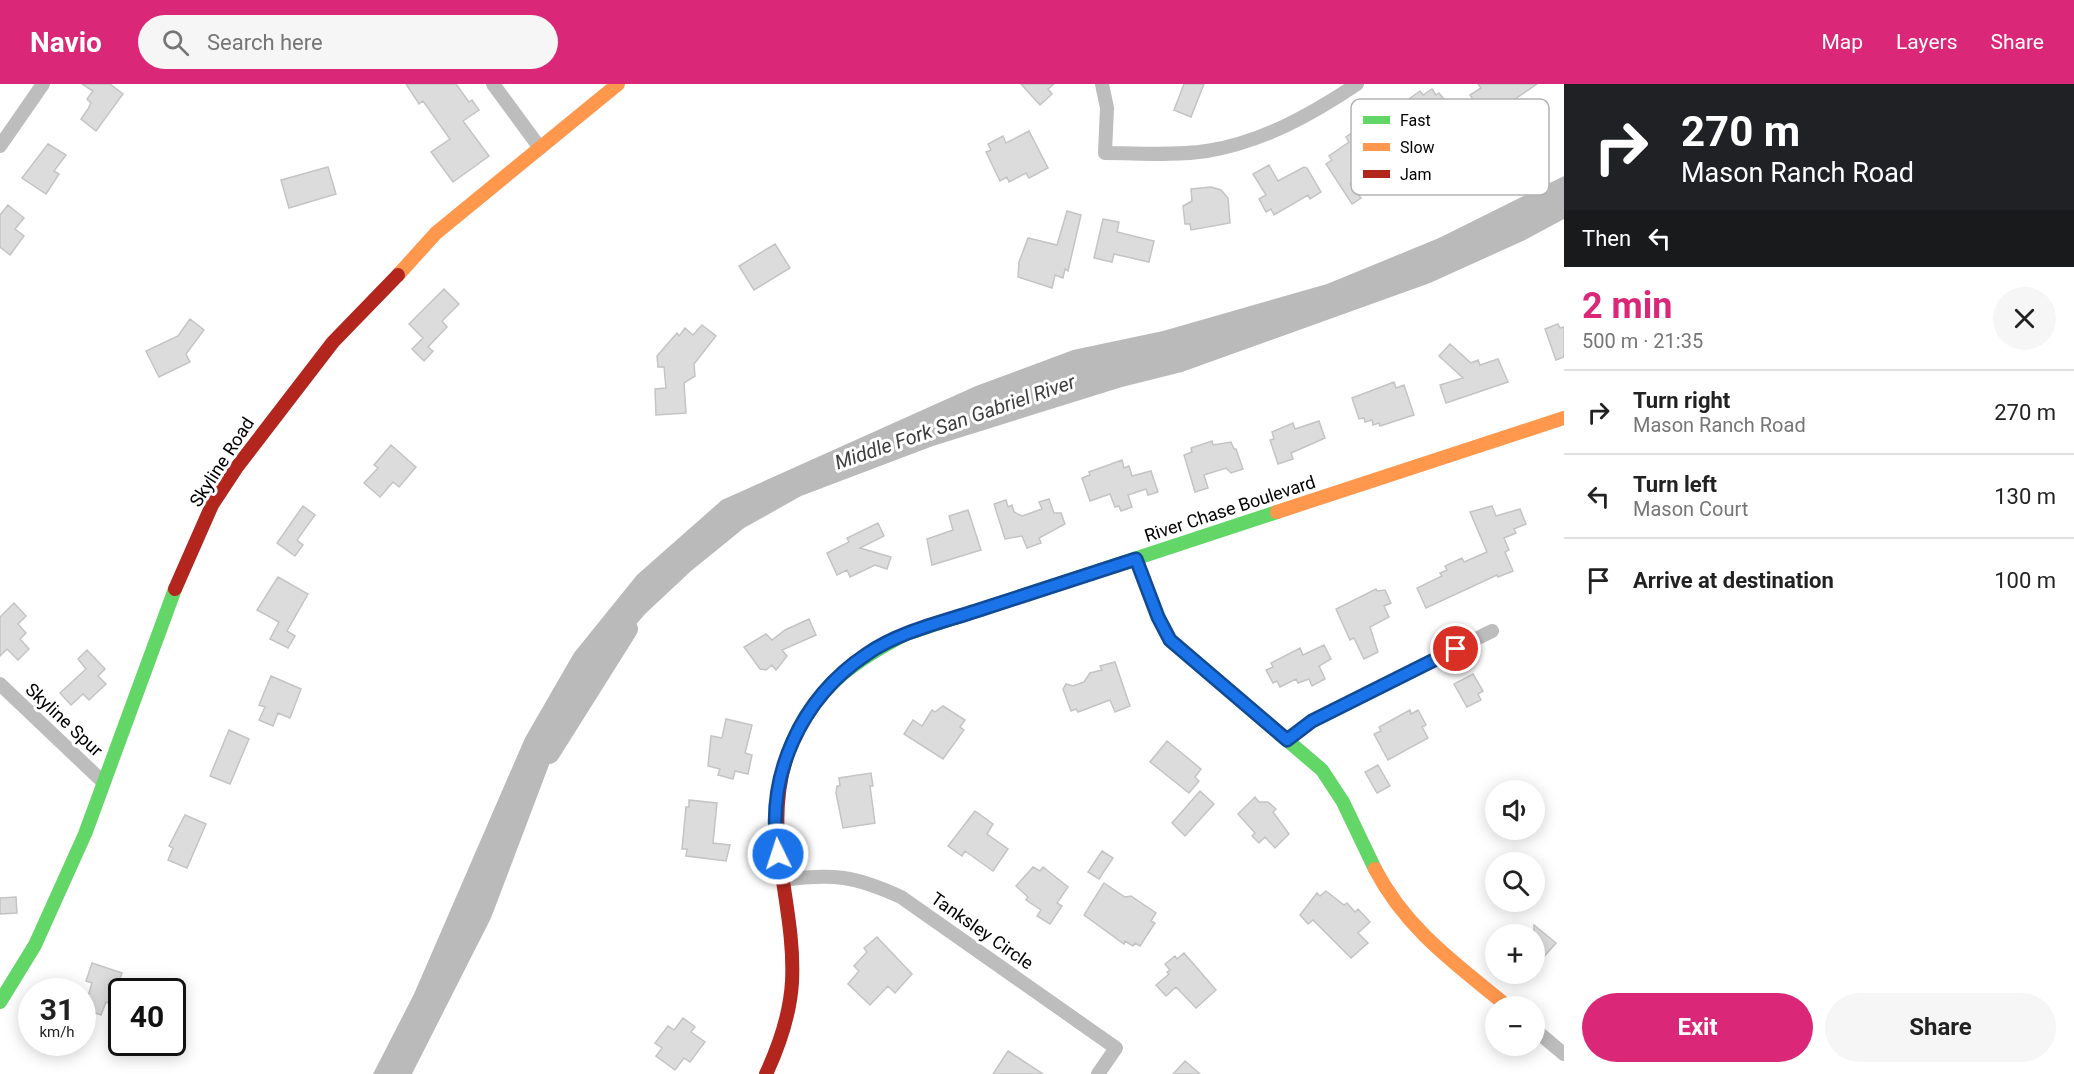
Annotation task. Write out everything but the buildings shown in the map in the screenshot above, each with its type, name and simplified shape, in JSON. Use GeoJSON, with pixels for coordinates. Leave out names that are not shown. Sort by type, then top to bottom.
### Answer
{"type":"FeatureCollection","features":[{"type":"Feature","properties":{"kind":"street"},"geometry":{"type":"LineString","coordinates":[[0,146],[43,84]]}},
{"type":"Feature","properties":{"kind":"street"},"geometry":{"type":"LineString","coordinates":[[493,84],[540,148]]}},
{"type":"Feature","properties":{"kind":"street","name":"Skyline Road"},"geometry":{"type":"LineString","coordinates":[[0,1002],[34,945],[54,905],[85,834],[180,574],[212,505],[237,466],[333,342],[367,309],[436,233],[618,84]]}},
{"type":"Feature","properties":{"kind":"street"},"geometry":{"type":"LineString","coordinates":[[1102,84],[1107,108],[1105,153],[1206,151],[1252,140],[1300,120],[1357,84]]}},
{"type":"Feature","properties":{"kind":"street","name":"River Chase Boulevard"},"geometry":{"type":"LineString","coordinates":[[766,1074],[782,1045],[793,981],[783,880],[776,840],[776,804],[781,773],[791,742],[813,705],[839,674],[868,653],[906,634],[1564,418]]}},
{"type":"Feature","properties":{"kind":"street"},"geometry":{"type":"LineString","coordinates":[[1136,559],[1158,617],[1170,640],[1322,770],[1341,795],[1383,884],[1408,922],[1496,996]]}},
{"type":"Feature","properties":{"kind":"street"},"geometry":{"type":"LineString","coordinates":[[1287,740],[1312,721],[1492,631]]}},
{"type":"Feature","properties":{"kind":"street","name":"Skyline Spur"},"geometry":{"type":"LineString","coordinates":[[0,684],[104,782]]}},
{"type":"Feature","properties":{"kind":"street","name":"Tanksley Circle"},"geometry":{"type":"LineString","coordinates":[[783,880],[844,876],[869,882],[901,897],[1116,1048],[1098,1074]]}},
{"type":"Feature","properties":{"kind":"street"},"geometry":{"type":"LineString","coordinates":[[1545,1038],[1564,1054]]}},
{"type":"Feature","properties":{"kind":"water"},"geometry":{"type":"Polygon","coordinates":[[[1564,176],[1564,219],[1525,240],[1430,283],[1182,372],[1122,387],[933,446],[801,496],[744,528],[691,571],[645,614],[591,677],[560,736],[491,918],[412,1074],[373,1074],[414,994],[525,738],[574,653],[637,575],[722,500],[976,386],[1073,350],[1163,331],[1327,284],[1439,238],[1526,195],[1549,195],[1549,183],[1564,176]]]}},
{"type":"Feature","properties":{"kind":"waterway","name":"Middle Fork San Gabriel River"},"geometry":{"type":"LineString","coordinates":[[549,753],[627,629]]}},
{"type":"Feature","properties":{"kind":"traffic: fast"},"geometry":{"type":"LineString","coordinates":[[786,759],[805,716],[832,683],[866,657],[906,634],[1277,512]]}},
{"type":"Feature","properties":{"kind":"traffic: fast"},"geometry":{"type":"LineString","coordinates":[[1136,559],[1158,617],[1170,640],[1322,770],[1343,802],[1375,869]]}},
{"type":"Feature","properties":{"kind":"traffic: fast"},"geometry":{"type":"LineString","coordinates":[[0,1002],[35,945],[85,834],[175,589]]}},
{"type":"Feature","properties":{"kind":"traffic: slow"},"geometry":{"type":"LineString","coordinates":[[398,275],[436,233],[618,84]]}},
{"type":"Feature","properties":{"kind":"traffic: slow"},"geometry":{"type":"LineString","coordinates":[[1277,512],[1564,418]]}},
{"type":"Feature","properties":{"kind":"traffic: slow"},"geometry":{"type":"LineString","coordinates":[[1375,869],[1387,890],[1417,928],[1495,996]]}},
{"type":"Feature","properties":{"kind":"traffic: jam"},"geometry":{"type":"LineString","coordinates":[[175,589],[212,505],[237,467],[333,342],[398,275]]}},
{"type":"Feature","properties":{"kind":"traffic: jam"},"geometry":{"type":"LineString","coordinates":[[766,1074],[783,1029],[792,982],[792,953],[778,844],[777,816],[786,759]]}},
{"type":"Feature","properties":{"kind":"route"},"geometry":{"type":"LineString","coordinates":[[778,854],[776,804],[781,773],[791,742],[813,705],[839,674],[868,653],[906,634],[1136,559],[1158,617],[1170,640],[1287,740],[1312,721],[1456,649]]}}]}
